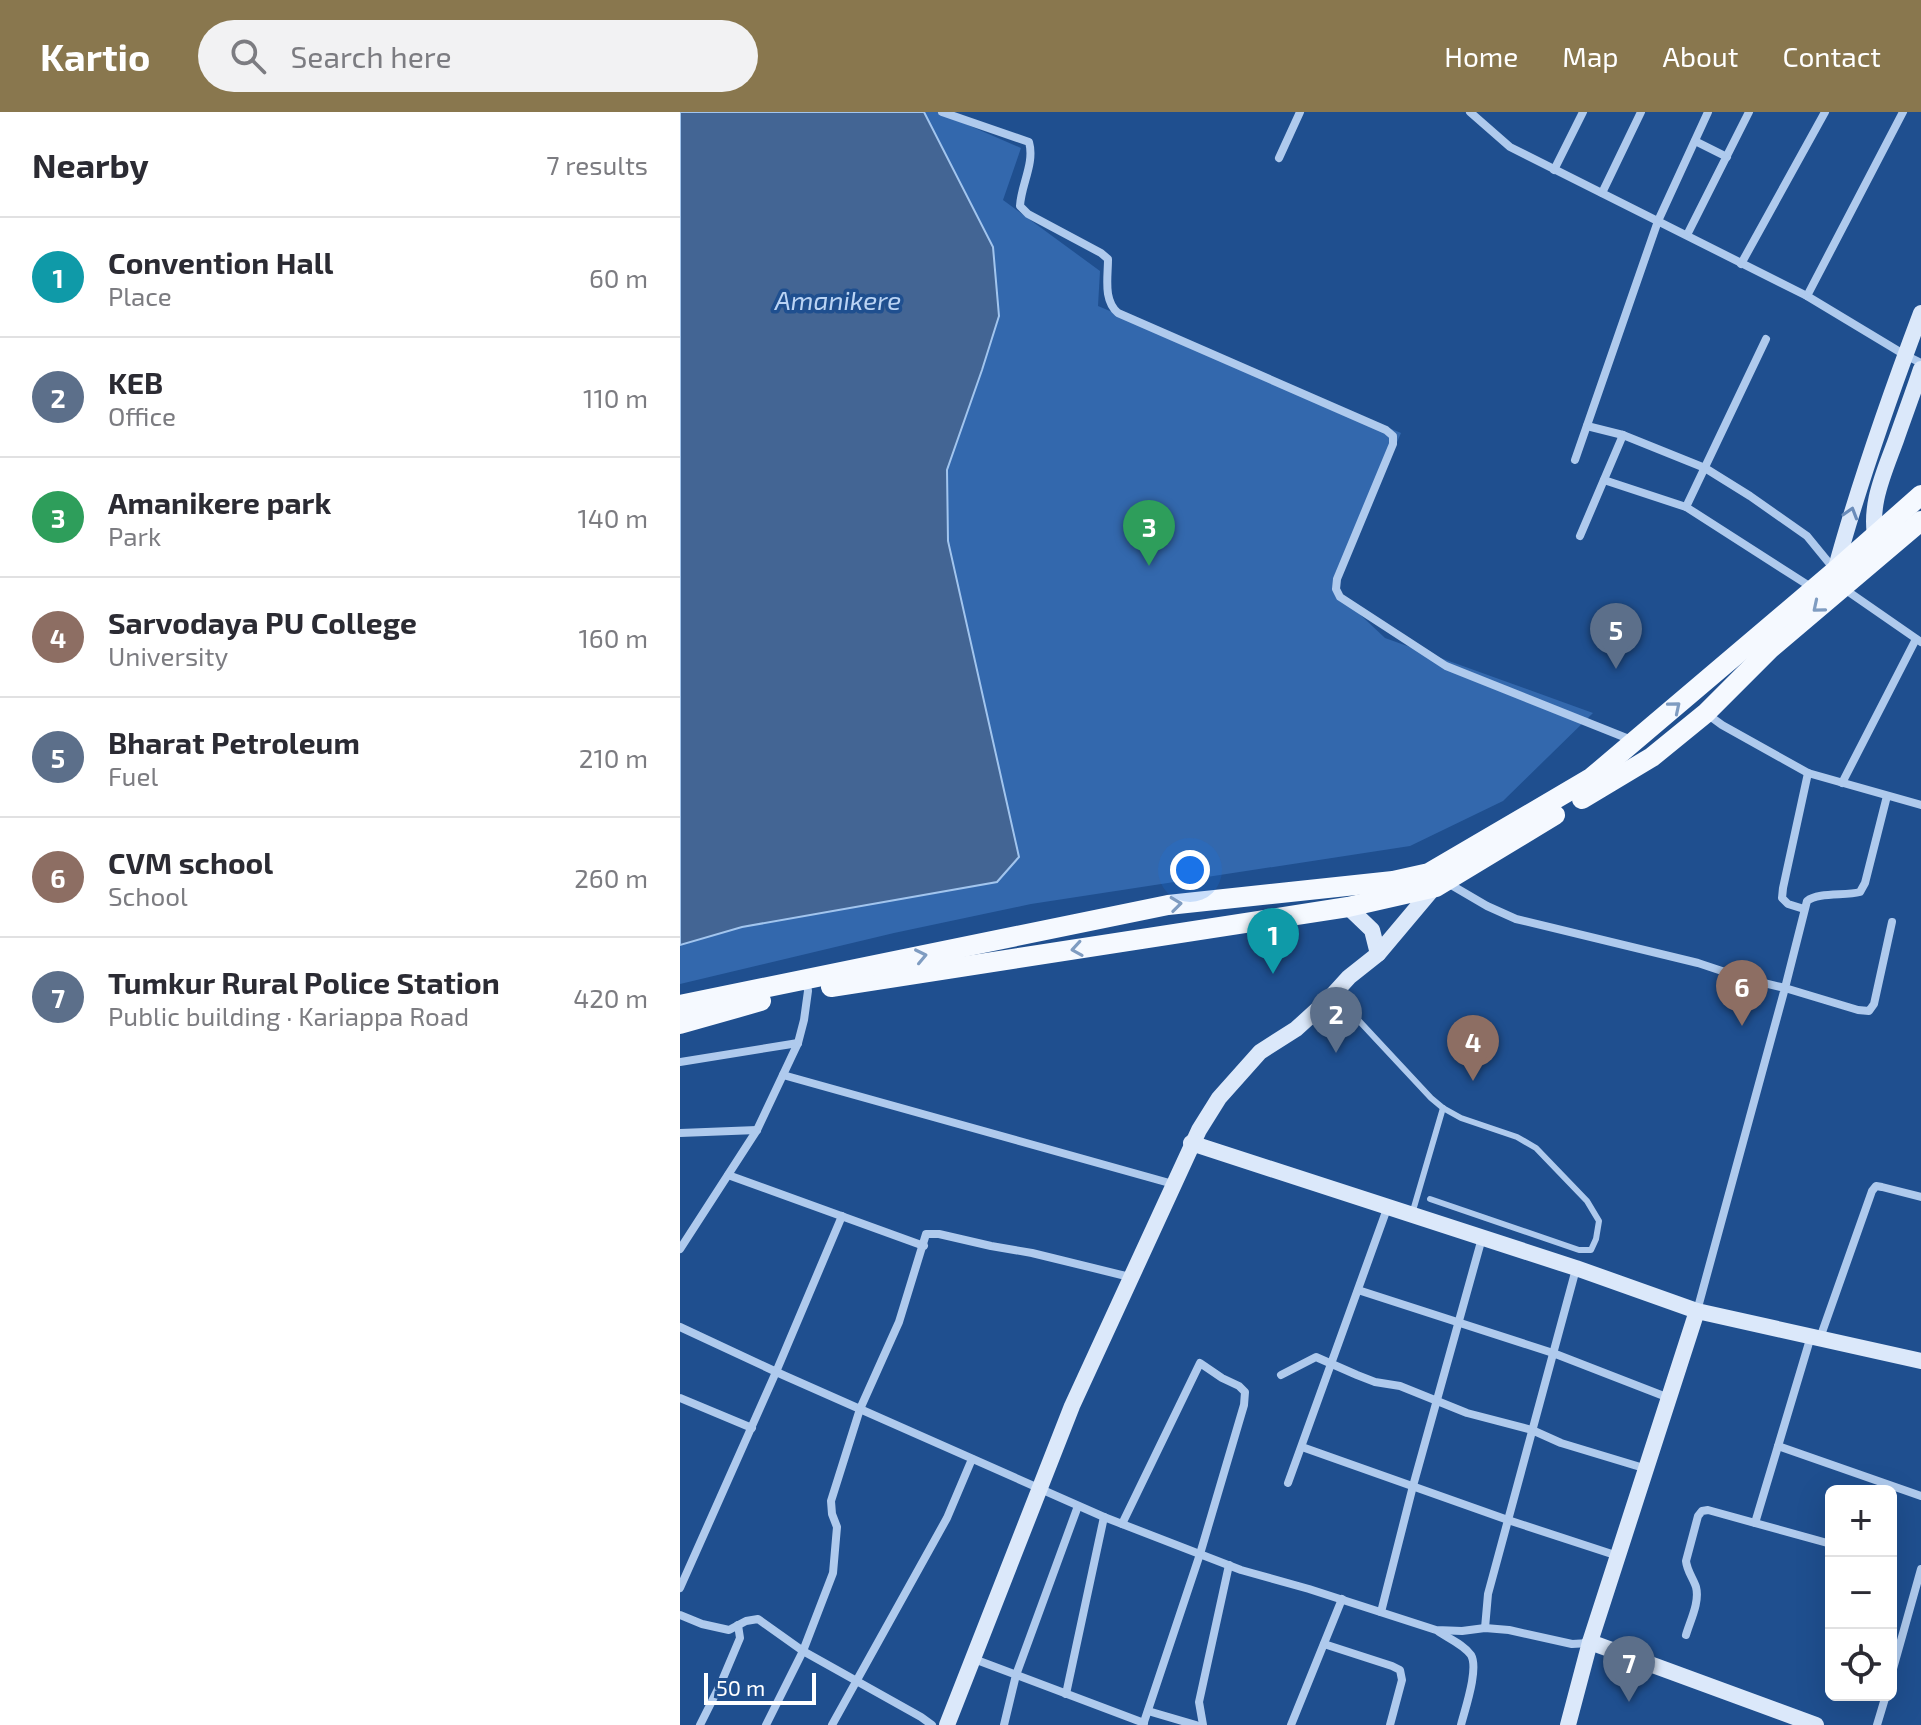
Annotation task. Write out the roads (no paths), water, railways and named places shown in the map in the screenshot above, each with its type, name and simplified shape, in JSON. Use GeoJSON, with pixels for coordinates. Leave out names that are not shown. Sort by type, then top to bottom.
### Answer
{"type":"FeatureCollection","features":[{"type":"Feature","properties":{"kind":"main road"},"geometry":{"type":"LineString","coordinates":[[1839,579],[1857,493],[1921,313]]}},
{"type":"Feature","properties":{"kind":"main road"},"geometry":{"type":"LineString","coordinates":[[1878,545],[1874,514],[1877,492],[1921,369]]}},
{"type":"Feature","properties":{"kind":"main road"},"geometry":{"type":"LineString","coordinates":[[680,1005],[1348,907],[1440,878],[1652,757],[1706,713],[1839,579],[1878,545],[1921,495]]}},
{"type":"Feature","properties":{"kind":"main road"},"geometry":{"type":"LineString","coordinates":[[1878,545],[1921,521]]}},
{"type":"Feature","properties":{"kind":"main road"},"geometry":{"type":"LineString","coordinates":[[947,1725],[1072,1406],[1191,1143],[1219,1098],[1260,1052],[1296,1029],[1349,977],[1378,954],[1440,878],[1591,778],[1814,589],[1839,579]]}},
{"type":"Feature","properties":{"kind":"main road"},"geometry":{"type":"LineString","coordinates":[[680,1024],[784,995],[807,985],[1168,905],[1393,881],[1429,873],[1440,878]]}},
{"type":"Feature","properties":{"kind":"main road"},"geometry":{"type":"LineString","coordinates":[[1348,907],[1372,930],[1378,954]]}},
{"type":"Feature","properties":{"kind":"main road"},"geometry":{"type":"LineString","coordinates":[[1191,1143],[1576,1268],[1697,1311],[1921,1361]]}},
{"type":"Feature","properties":{"kind":"main road"},"geometry":{"type":"LineString","coordinates":[[1568,1725],[1590,1642],[1697,1311]]}},
{"type":"Feature","properties":{"kind":"main road"},"geometry":{"type":"LineString","coordinates":[[1590,1642],[1816,1725]]}},
{"type":"Feature","properties":{"kind":"street"},"geometry":{"type":"LineString","coordinates":[[942,112],[1029,142],[1032,152],[1020,206],[1028,214],[1108,259],[1108,297],[1118,313],[1386,430],[1393,436],[1393,444],[1337,579],[1336,589],[1340,597],[1446,666],[1635,741]]}},
{"type":"Feature","properties":{"kind":"street"},"geometry":{"type":"LineString","coordinates":[[1279,158],[1300,112]]}},
{"type":"Feature","properties":{"kind":"street"},"geometry":{"type":"LineString","coordinates":[[1470,112],[1510,147],[1807,296],[1921,363]]}},
{"type":"Feature","properties":{"kind":"street"},"geometry":{"type":"LineString","coordinates":[[1554,170],[1583,112]]}},
{"type":"Feature","properties":{"kind":"street"},"geometry":{"type":"LineString","coordinates":[[1602,193],[1641,112]]}},
{"type":"Feature","properties":{"kind":"street"},"geometry":{"type":"LineString","coordinates":[[1575,460],[1658,221],[1708,112]]}},
{"type":"Feature","properties":{"kind":"street"},"geometry":{"type":"LineString","coordinates":[[1687,235],[1749,112]]}},
{"type":"Feature","properties":{"kind":"street"},"geometry":{"type":"LineString","coordinates":[[1741,264],[1825,112]]}},
{"type":"Feature","properties":{"kind":"street"},"geometry":{"type":"LineString","coordinates":[[1807,296],[1903,112]]}},
{"type":"Feature","properties":{"kind":"street"},"geometry":{"type":"LineString","coordinates":[[1695,141],[1727,157]]}},
{"type":"Feature","properties":{"kind":"street"},"geometry":{"type":"LineString","coordinates":[[1686,507],[1766,339]]}},
{"type":"Feature","properties":{"kind":"street"},"geometry":{"type":"LineString","coordinates":[[1587,426],[1623,435],[1705,468],[1750,496],[1807,536],[1839,579],[1918,640],[1842,783]]}},
{"type":"Feature","properties":{"kind":"street"},"geometry":{"type":"LineString","coordinates":[[1580,536],[1623,435]]}},
{"type":"Feature","properties":{"kind":"street"},"geometry":{"type":"LineString","coordinates":[[1604,480],[1686,507],[1814,589]]}},
{"type":"Feature","properties":{"kind":"street"},"geometry":{"type":"LineString","coordinates":[[1706,713],[1808,773],[1921,805]]}},
{"type":"Feature","properties":{"kind":"street"},"geometry":{"type":"LineString","coordinates":[[1804,909],[1788,904],[1782,898],[1808,773]]}},
{"type":"Feature","properties":{"kind":"street"},"geometry":{"type":"LineString","coordinates":[[1697,1311],[1804,909],[1812,897],[1860,892],[1887,796]]}},
{"type":"Feature","properties":{"kind":"street"},"geometry":{"type":"LineString","coordinates":[[1440,878],[1516,919],[1698,963],[1858,1010],[1869,1011],[1874,1004],[1892,922]]}},
{"type":"Feature","properties":{"kind":"street"},"geometry":{"type":"LineString","coordinates":[[680,1249],[757,1130],[798,1043],[804,1020],[807,985]]}},
{"type":"Feature","properties":{"kind":"street"},"geometry":{"type":"LineString","coordinates":[[680,1062],[798,1043]]}},
{"type":"Feature","properties":{"kind":"street"},"geometry":{"type":"LineString","coordinates":[[783,1075],[1173,1184]]}},
{"type":"Feature","properties":{"kind":"street"},"geometry":{"type":"LineString","coordinates":[[680,1133],[757,1130]]}},
{"type":"Feature","properties":{"kind":"street"},"geometry":{"type":"LineString","coordinates":[[728,1175],[924,1246]]}},
{"type":"Feature","properties":{"kind":"street"},"geometry":{"type":"LineString","coordinates":[[1755,1523],[1815,1337],[1872,1191],[1876,1186],[1921,1197]]}},
{"type":"Feature","properties":{"kind":"street"},"geometry":{"type":"LineString","coordinates":[[1288,1483],[1388,1206]]}},
{"type":"Feature","properties":{"kind":"street"},"geometry":{"type":"LineString","coordinates":[[680,1588],[842,1216]]}},
{"type":"Feature","properties":{"kind":"street"},"geometry":{"type":"LineString","coordinates":[[766,1725],[803,1651],[833,1573],[837,1527],[831,1501],[860,1409],[899,1322],[926,1234],[1032,1253],[1131,1277]]}},
{"type":"Feature","properties":{"kind":"street"},"geometry":{"type":"LineString","coordinates":[[1381,1612],[1482,1238]]}},
{"type":"Feature","properties":{"kind":"street"},"geometry":{"type":"LineString","coordinates":[[1485,1628],[1488,1594],[1576,1268]]}},
{"type":"Feature","properties":{"kind":"street"},"geometry":{"type":"LineString","coordinates":[[1358,1290],[1553,1353],[1669,1399]]}},
{"type":"Feature","properties":{"kind":"street"},"geometry":{"type":"LineString","coordinates":[[680,1327],[1104,1517],[1229,1565],[1436,1630],[1469,1652],[1474,1661],[1461,1725]]}},
{"type":"Feature","properties":{"kind":"street"},"geometry":{"type":"LineString","coordinates":[[1281,1375],[1316,1357],[1375,1382],[1400,1386],[1467,1413],[1532,1430],[1561,1443],[1647,1469]]}},
{"type":"Feature","properties":{"kind":"street"},"geometry":{"type":"LineString","coordinates":[[974,1659],[1143,1724],[1200,1554],[1244,1405],[1245,1392],[1239,1386],[1200,1363],[1122,1524]]}},
{"type":"Feature","properties":{"kind":"street"},"geometry":{"type":"LineString","coordinates":[[680,1398],[752,1428]]}},
{"type":"Feature","properties":{"kind":"street"},"geometry":{"type":"LineString","coordinates":[[1778,1446],[1921,1496]]}},
{"type":"Feature","properties":{"kind":"street"},"geometry":{"type":"LineString","coordinates":[[1302,1447],[1618,1556]]}},
{"type":"Feature","properties":{"kind":"street"},"geometry":{"type":"LineString","coordinates":[[832,1725],[947,1518],[972,1459]]}},
{"type":"Feature","properties":{"kind":"street"},"geometry":{"type":"LineString","coordinates":[[1873,1485],[1874,1480]]}},
{"type":"Feature","properties":{"kind":"street"},"geometry":{"type":"LineString","coordinates":[[1004,1725],[1016,1675],[1078,1506]]}},
{"type":"Feature","properties":{"kind":"street"},"geometry":{"type":"LineString","coordinates":[[1686,1635],[1697,1592],[1686,1561],[1702,1511],[1708,1510],[1825,1542]]}},
{"type":"Feature","properties":{"kind":"street"},"geometry":{"type":"LineString","coordinates":[[1066,1694],[1104,1517]]}},
{"type":"Feature","properties":{"kind":"street"},"geometry":{"type":"LineString","coordinates":[[1203,1725],[1199,1702],[1229,1565]]}},
{"type":"Feature","properties":{"kind":"street"},"geometry":{"type":"LineString","coordinates":[[1897,1655],[1921,1569]]}},
{"type":"Feature","properties":{"kind":"street"},"geometry":{"type":"LineString","coordinates":[[1291,1725],[1342,1599]]}},
{"type":"Feature","properties":{"kind":"street"},"geometry":{"type":"LineString","coordinates":[[680,1615],[729,1630],[758,1619],[803,1651],[932,1725]]}},
{"type":"Feature","properties":{"kind":"street"},"geometry":{"type":"LineString","coordinates":[[700,1725],[740,1638],[738,1625]]}},
{"type":"Feature","properties":{"kind":"street"},"geometry":{"type":"LineString","coordinates":[[1436,1630],[1485,1628],[1572,1644],[1590,1642]]}},
{"type":"Feature","properties":{"kind":"street"},"geometry":{"type":"LineString","coordinates":[[1324,1644],[1400,1670],[1402,1680],[1390,1725]]}},
{"type":"Feature","properties":{"kind":"street"},"geometry":{"type":"LineString","coordinates":[[1877,1725],[1884,1701]]}},
{"type":"Feature","properties":{"kind":"street"},"geometry":{"type":"LineString","coordinates":[[1148,1711],[1196,1725]]}},
{"type":"Feature","properties":{"kind":"lane"},"geometry":{"type":"LineString","coordinates":[[1333,994],[1443,1108],[1461,1118],[1517,1137],[1536,1148],[1587,1201],[1599,1221],[1596,1239],[1591,1250],[1579,1250],[1430,1199]]}},
{"type":"Feature","properties":{"kind":"lane"},"geometry":{"type":"LineString","coordinates":[[1412,1214],[1443,1108]]}},
{"type":"Feature","properties":{"kind":"water","name":"Amanikere"},"geometry":{"type":"Polygon","coordinates":[[[680,112],[924,112],[993,247],[999,316],[947,470],[948,541],[1019,857],[997,882],[742,927],[680,945],[680,112]]]}},
{"type":"Feature","properties":{"kind":"place","name":"Amanikere park"},"geometry":{"type":"Point","coordinates":[1149,566]}},
{"type":"Feature","properties":{"kind":"place","name":"Bharat Petroleum"},"geometry":{"type":"Point","coordinates":[1616,669]}},
{"type":"Feature","properties":{"kind":"place","name":"Convention Hall"},"geometry":{"type":"Point","coordinates":[1273,974]}},
{"type":"Feature","properties":{"kind":"place","name":"CVM school"},"geometry":{"type":"Point","coordinates":[1742,1026]}},
{"type":"Feature","properties":{"kind":"place","name":"KEB"},"geometry":{"type":"Point","coordinates":[1336,1053]}},
{"type":"Feature","properties":{"kind":"place","name":"Sarvodaya PU College"},"geometry":{"type":"Point","coordinates":[1473,1081]}},
{"type":"Feature","properties":{"kind":"place","name":"Tumkur Rural Police Station"},"geometry":{"type":"Point","coordinates":[1629,1702]}}]}
